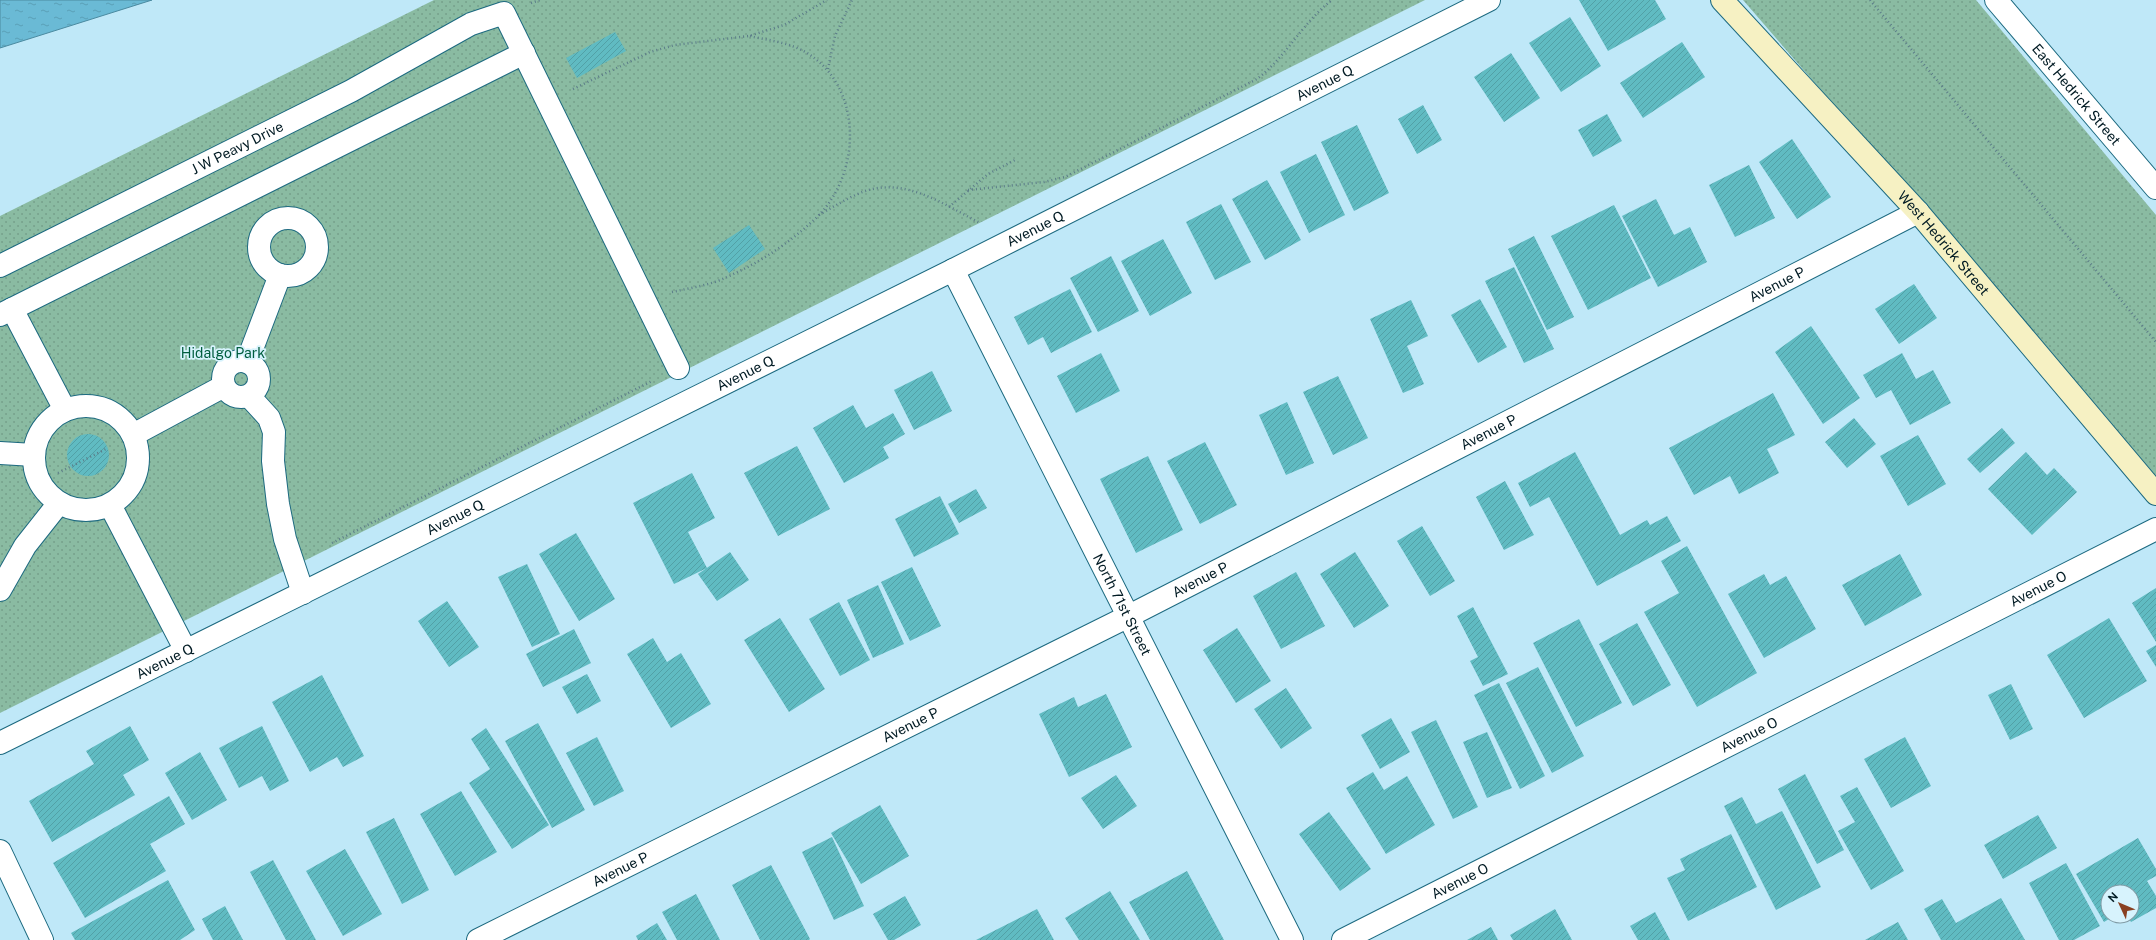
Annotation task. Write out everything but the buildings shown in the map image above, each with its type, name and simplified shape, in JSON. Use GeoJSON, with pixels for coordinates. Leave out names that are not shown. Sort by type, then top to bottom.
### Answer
{"type":"FeatureCollection","features":[{"type":"Feature","properties":{"kind":"street","name":"Avenue Q"},"geometry":{"type":"LineString","coordinates":[[0,743],[953,270],[1489,0]]}},
{"type":"Feature","properties":{"kind":"street","name":"West Hedrick Street"},"geometry":{"type":"LineString","coordinates":[[1722,0],[1918,212],[2156,494]]}},
{"type":"Feature","properties":{"kind":"street","name":"East Hedrick Street"},"geometry":{"type":"LineString","coordinates":[[1996,0],[2156,188]]}},
{"type":"Feature","properties":{"kind":"street","name":"J W Peavy Drive"},"geometry":{"type":"LineString","coordinates":[[0,266],[351,91],[471,24],[504,13],[524,53]]}},
{"type":"Feature","properties":{"kind":"street"},"geometry":{"type":"LineString","coordinates":[[65,410],[6,312],[524,53],[678,368]]}},
{"type":"Feature","properties":{"kind":"street","name":"Avenue P"},"geometry":{"type":"LineString","coordinates":[[478,940],[1127,617],[1918,212]]}},
{"type":"Feature","properties":{"kind":"street","name":"North 71st Street"},"geometry":{"type":"LineString","coordinates":[[953,270],[1127,617],[1292,940]]}},
{"type":"Feature","properties":{"kind":"street"},"geometry":{"type":"LineString","coordinates":[[247,362],[280,275]]}},
{"type":"Feature","properties":{"kind":"street"},"geometry":{"type":"LineString","coordinates":[[241,360],[257,369],[259,381],[254,393],[249,396],[243,398],[231,395],[224,386],[222,380],[225,369],[235,362],[241,360]]}},
{"type":"Feature","properties":{"kind":"street"},"geometry":{"type":"LineString","coordinates":[[133,435],[224,386]]}},
{"type":"Feature","properties":{"kind":"street"},"geometry":{"type":"LineString","coordinates":[[249,396],[269,418],[274,432],[273,460],[278,504],[285,539],[303,593]]}},
{"type":"Feature","properties":{"kind":"street"},"geometry":{"type":"LineString","coordinates":[[83,406],[100,408],[117,415],[130,428],[137,444],[139,462],[135,479],[125,494],[110,505],[93,511],[75,510],[59,504],[47,494],[39,483],[34,469],[36,441],[43,428],[53,418],[65,410],[83,406]]}},
{"type":"Feature","properties":{"kind":"street"},"geometry":{"type":"LineString","coordinates":[[0,453],[34,455]]}},
{"type":"Feature","properties":{"kind":"street"},"geometry":{"type":"LineString","coordinates":[[0,590],[25,546],[59,504]]}},
{"type":"Feature","properties":{"kind":"street"},"geometry":{"type":"LineString","coordinates":[[110,505],[186,652]]}},
{"type":"Feature","properties":{"kind":"street","name":"Avenue O"},"geometry":{"type":"LineString","coordinates":[[1343,940],[2156,530]]}},
{"type":"Feature","properties":{"kind":"street"},"geometry":{"type":"LineString","coordinates":[[0,851],[42,940]]}},
{"type":"Feature","properties":{"kind":"path"},"geometry":{"type":"LineString","coordinates":[[548,101],[650,52],[675,45],[749,36],[784,25],[827,0]]}},
{"type":"Feature","properties":{"kind":"path"},"geometry":{"type":"LineString","coordinates":[[828,69],[835,36],[852,0]]}},
{"type":"Feature","properties":{"kind":"path"},"geometry":{"type":"LineString","coordinates":[[968,190],[1044,182],[1065,177],[1257,79],[1269,70],[1318,12],[1332,0]]}},
{"type":"Feature","properties":{"kind":"path"},"geometry":{"type":"LineString","coordinates":[[1870,0],[2156,342]]}},
{"type":"Feature","properties":{"kind":"path"},"geometry":{"type":"LineString","coordinates":[[749,36],[780,43],[807,52],[828,69],[845,101],[851,131],[850,154],[842,182],[819,216]]}},
{"type":"Feature","properties":{"kind":"path"},"geometry":{"type":"LineString","coordinates":[[949,207],[968,190],[999,167],[1017,159]]}},
{"type":"Feature","properties":{"kind":"path"},"geometry":{"type":"LineString","coordinates":[[645,300],[726,278],[769,256],[791,240],[819,216],[861,192],[881,188],[905,188],[949,207],[1012,240]]}},
{"type":"Feature","properties":{"kind":"path"},"geometry":{"type":"LineString","coordinates":[[293,564],[678,368]]}},
{"type":"Feature","properties":{"kind":"path"},"geometry":{"type":"LineString","coordinates":[[39,483],[133,435]]}},
{"type":"Feature","properties":{"kind":"green space","name":"Hidalgo Park"},"geometry":{"type":"Polygon","coordinates":[[[434,0],[1425,0],[0,713],[0,216],[434,0]]]}},
{"type":"Feature","properties":{"kind":"green space"},"geometry":{"type":"Polygon","coordinates":[[[1743,0],[1976,0],[2156,215],[2156,478],[1743,0]]]}},
{"type":"Feature","properties":{"kind":"water"},"geometry":{"type":"Polygon","coordinates":[[[0,0],[152,0],[0,48],[0,0]]]}}]}
